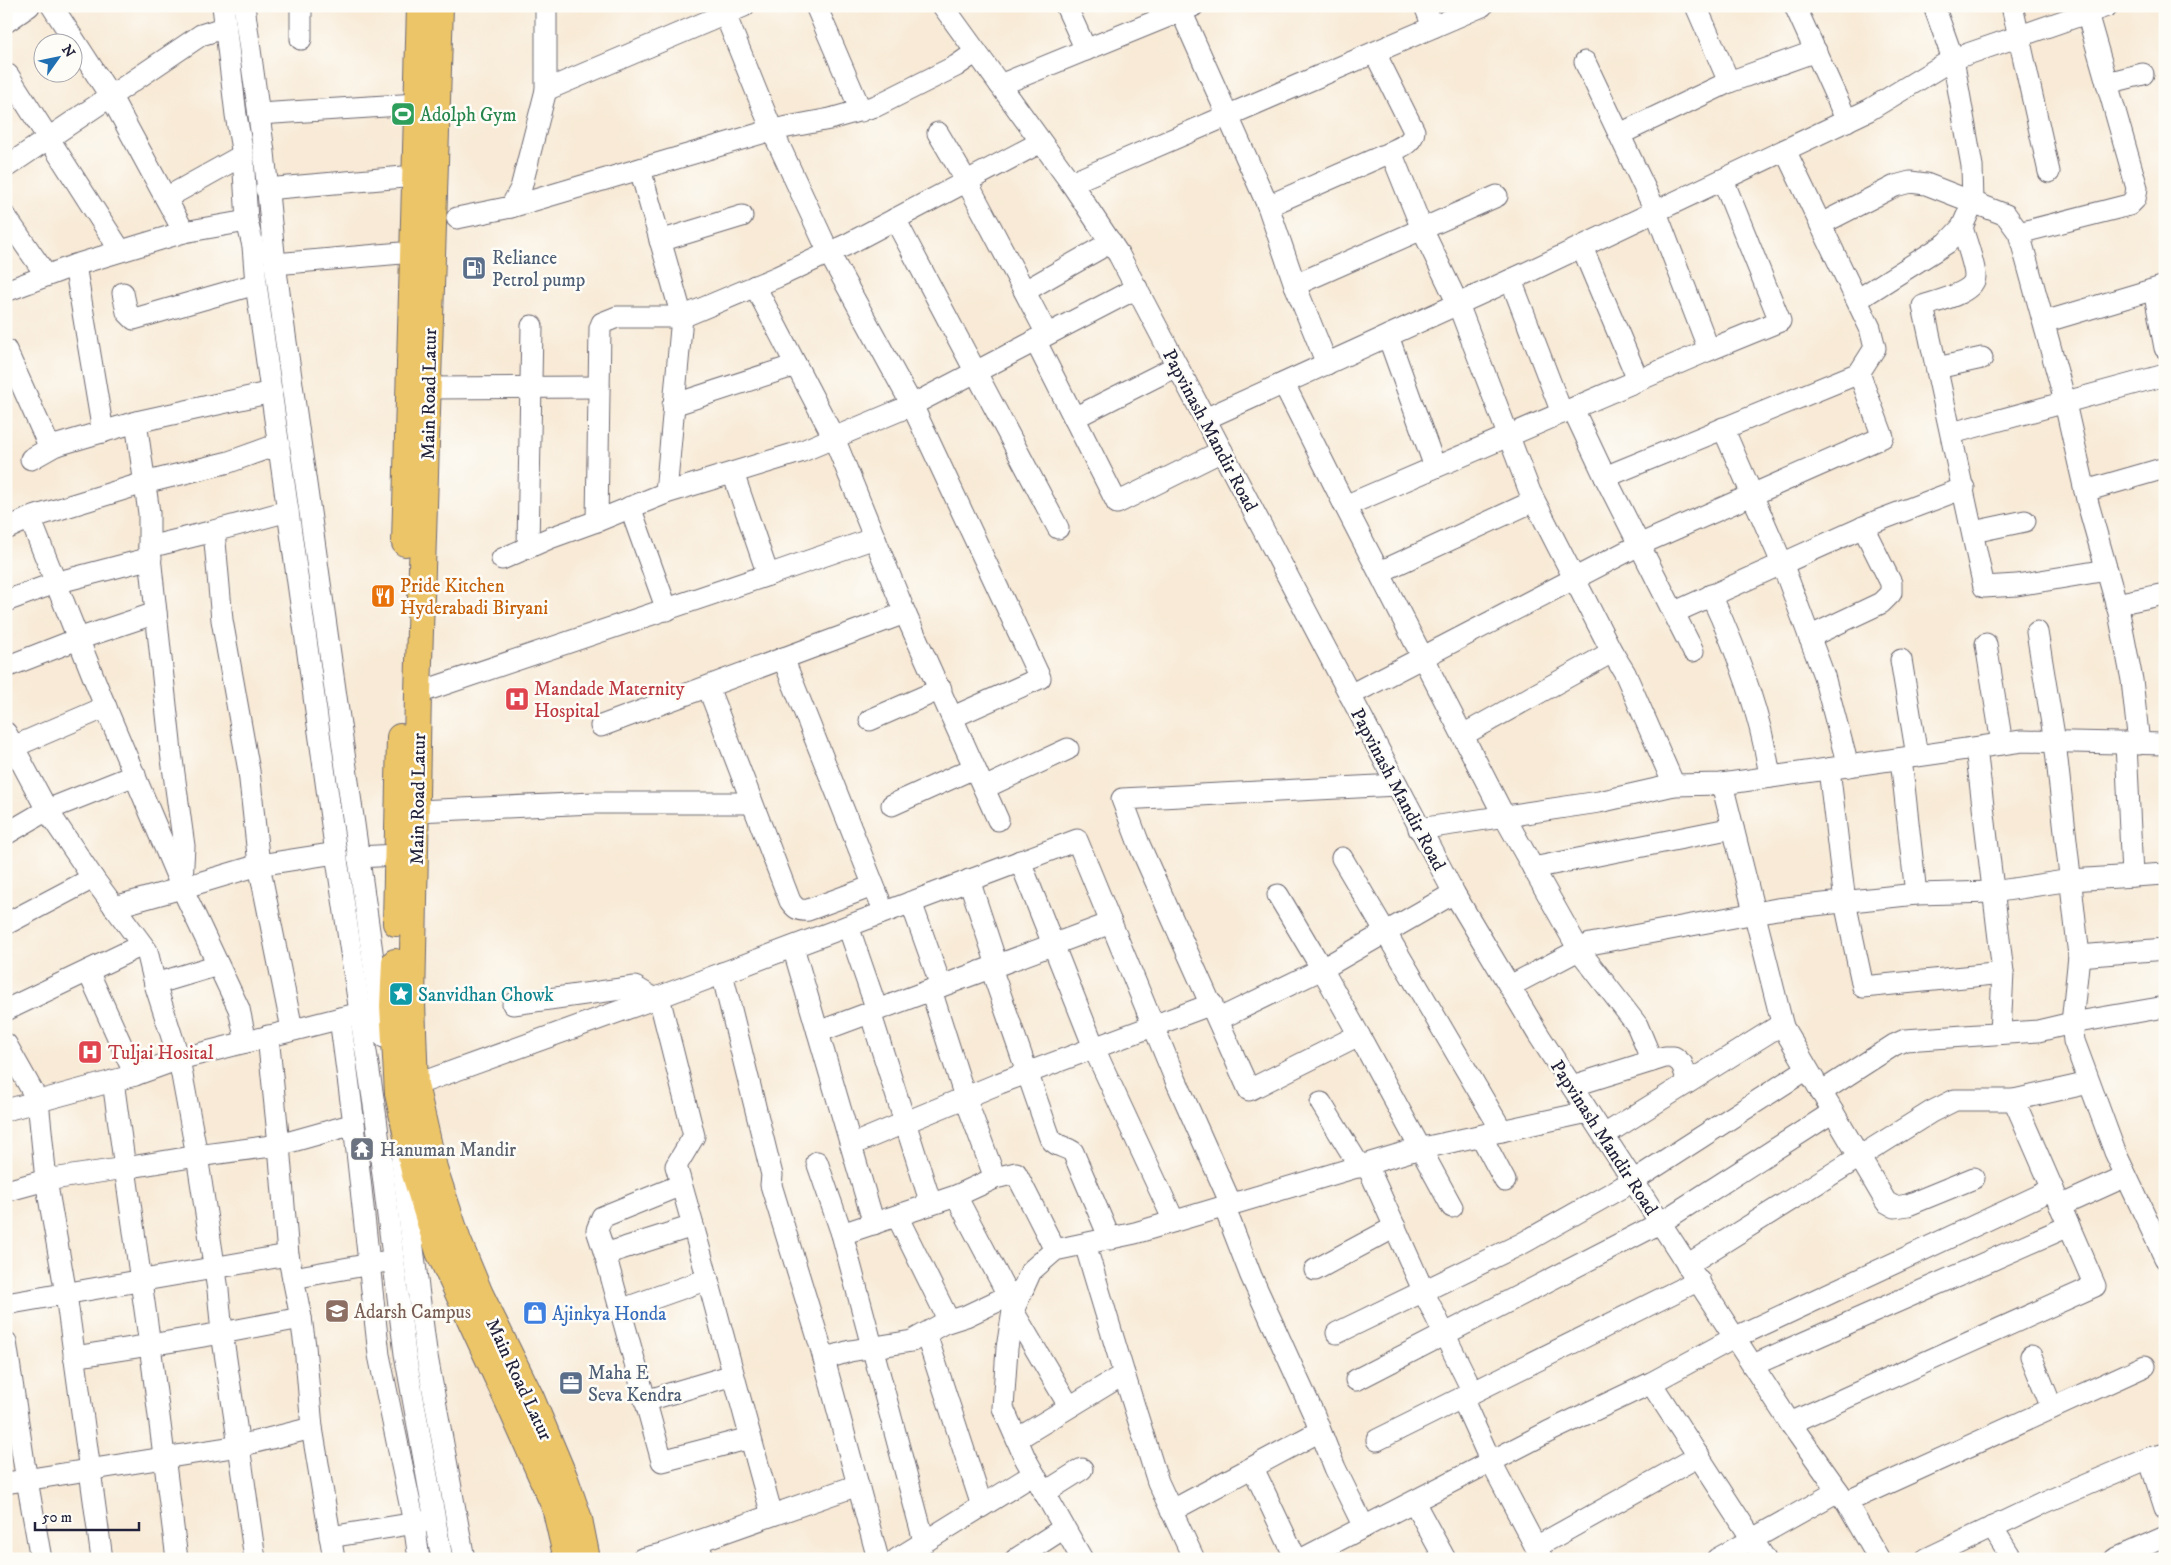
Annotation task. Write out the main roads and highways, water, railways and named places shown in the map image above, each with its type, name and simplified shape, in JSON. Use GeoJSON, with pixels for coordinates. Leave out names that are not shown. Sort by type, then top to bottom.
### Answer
{"type":"FeatureCollection","features":[{"type":"Feature","properties":{"kind":"main road","name":"Main Road Latur"},"geometry":{"type":"LineString","coordinates":[[420,6],[397,856],[377,1010],[402,1091],[434,1168],[458,1241],[480,1294],[531,1398],[565,1479],[579,1519],[587,1559]]}},
{"type":"Feature","properties":{"kind":"main road","name":"Main Road Latur"},"geometry":{"type":"LineString","coordinates":[[377,1010],[417,811],[418,693],[440,6]]}},
{"type":"Feature","properties":{"kind":"main road","name":"Main Road Latur"},"geometry":{"type":"LineString","coordinates":[[402,1091],[427,1254],[508,1401],[555,1507],[568,1559]]}},
{"type":"Feature","properties":{"kind":"place","name":"Adolph Gym"},"geometry":{"type":"Point","coordinates":[403,114]}},
{"type":"Feature","properties":{"kind":"place","name":"Reliance Petrol pump"},"geometry":{"type":"Point","coordinates":[474,268]}},
{"type":"Feature","properties":{"kind":"place","name":"Pride Kitchen Hyderabadi Biryani"},"geometry":{"type":"Point","coordinates":[383,596]}},
{"type":"Feature","properties":{"kind":"place","name":"Mandade Maternity Hospital"},"geometry":{"type":"Point","coordinates":[517,699]}},
{"type":"Feature","properties":{"kind":"place","name":"Sanvidhan Chowk"},"geometry":{"type":"Point","coordinates":[401,994]}},
{"type":"Feature","properties":{"kind":"place","name":"Tuljai Hosital"},"geometry":{"type":"Point","coordinates":[90,1052]}},
{"type":"Feature","properties":{"kind":"place","name":"Hanuman Mandir"},"geometry":{"type":"Point","coordinates":[362,1149]}},
{"type":"Feature","properties":{"kind":"place","name":"Adarsh Campus"},"geometry":{"type":"Point","coordinates":[337,1311]}},
{"type":"Feature","properties":{"kind":"place","name":"Ajinkya Honda"},"geometry":{"type":"Point","coordinates":[535,1313]}},
{"type":"Feature","properties":{"kind":"place","name":"Maha E Seva Kendra"},"geometry":{"type":"Point","coordinates":[571,1383]}}]}
